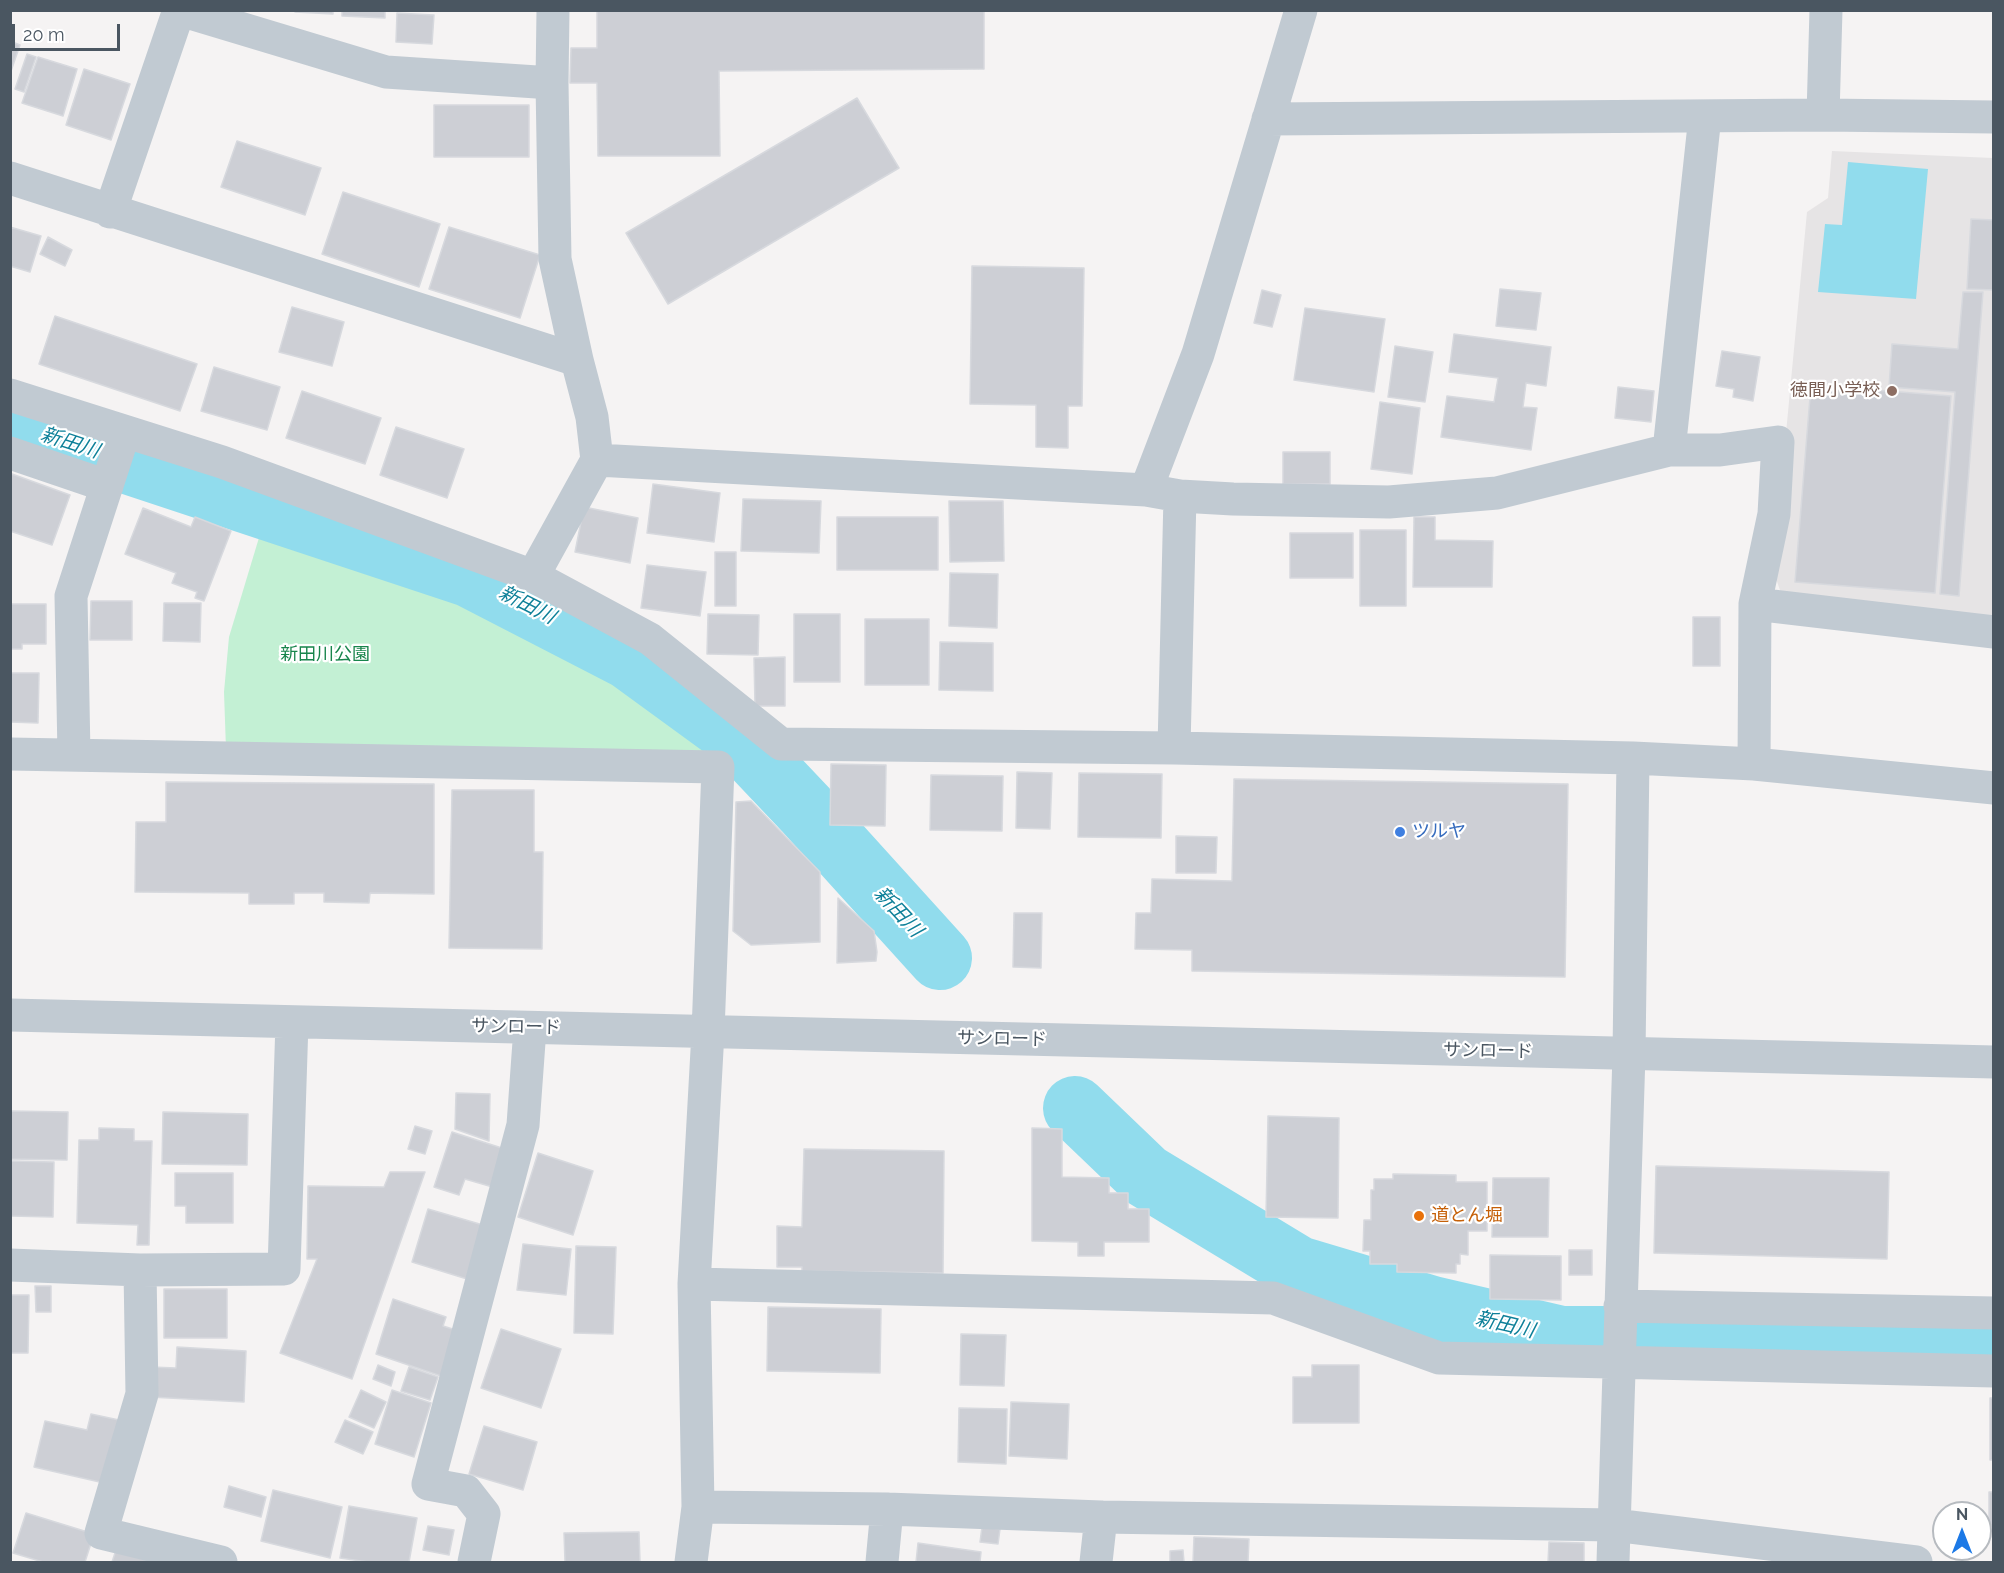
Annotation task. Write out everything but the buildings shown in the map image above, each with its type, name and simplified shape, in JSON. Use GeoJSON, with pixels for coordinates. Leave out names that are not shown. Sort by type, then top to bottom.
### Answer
{"type":"FeatureCollection","features":[{"type":"Feature","properties":{"kind":"street"},"geometry":{"type":"LineString","coordinates":[[110,212],[180,10],[386,72],[552,83]]}},
{"type":"Feature","properties":{"kind":"street"},"geometry":{"type":"LineString","coordinates":[[533,576],[597,460],[592,417],[555,258],[553,10]]}},
{"type":"Feature","properties":{"kind":"street"},"geometry":{"type":"LineString","coordinates":[[1146,490],[1198,354],[1301,10]]}},
{"type":"Feature","properties":{"kind":"street"},"geometry":{"type":"LineString","coordinates":[[1823,115],[1826,10]]}},
{"type":"Feature","properties":{"kind":"street"},"geometry":{"type":"LineString","coordinates":[[1268,119],[1823,115],[1994,117]]}},
{"type":"Feature","properties":{"kind":"street"},"geometry":{"type":"LineString","coordinates":[[1669,450],[1705,116]]}},
{"type":"Feature","properties":{"kind":"street"},"geometry":{"type":"LineString","coordinates":[[10,178],[110,212],[577,360]]}},
{"type":"Feature","properties":{"kind":"street"},"geometry":{"type":"LineString","coordinates":[[10,395],[123,438],[233,466],[533,576],[650,639],[781,744],[1173,748],[1633,758],[1754,764],[1994,788]]}},
{"type":"Feature","properties":{"kind":"street"},"geometry":{"type":"LineString","coordinates":[[74,755],[71,596],[123,438]]}},
{"type":"Feature","properties":{"kind":"street"},"geometry":{"type":"LineString","coordinates":[[597,460],[1146,490],[1180,496],[1244,500],[1389,502],[1497,493],[1669,450],[1720,450],[1778,442],[1774,514],[1755,604],[1754,764]]}},
{"type":"Feature","properties":{"kind":"street"},"geometry":{"type":"LineString","coordinates":[[10,453],[109,481]]}},
{"type":"Feature","properties":{"kind":"street"},"geometry":{"type":"LineString","coordinates":[[1173,748],[1180,496]]}},
{"type":"Feature","properties":{"kind":"street"},"geometry":{"type":"LineString","coordinates":[[1755,604],[1994,632]]}},
{"type":"Feature","properties":{"kind":"street"},"geometry":{"type":"LineString","coordinates":[[10,754],[718,767],[708,1032],[694,1284],[698,1507],[691,1563]]}},
{"type":"Feature","properties":{"kind":"street"},"geometry":{"type":"LineString","coordinates":[[1613,1563],[1629,1054],[1633,758]]}},
{"type":"Feature","properties":{"kind":"street","name":"サンロード"},"geometry":{"type":"LineString","coordinates":[[10,1015],[1994,1062]]}},
{"type":"Feature","properties":{"kind":"street"},"geometry":{"type":"LineString","coordinates":[[10,1265],[140,1270],[284,1269],[292,1022]]}},
{"type":"Feature","properties":{"kind":"street"},"geometry":{"type":"LineString","coordinates":[[474,1563],[484,1514],[466,1491],[428,1484],[524,1125],[530,1028]]}},
{"type":"Feature","properties":{"kind":"street"},"geometry":{"type":"LineString","coordinates":[[140,1270],[142,1394],[101,1533],[221,1563]]}},
{"type":"Feature","properties":{"kind":"street"},"geometry":{"type":"LineString","coordinates":[[694,1284],[1274,1298],[1439,1358],[1620,1334],[1994,1313]]}},
{"type":"Feature","properties":{"kind":"street"},"geometry":{"type":"LineString","coordinates":[[1620,1334],[1994,1371]]}},
{"type":"Feature","properties":{"kind":"street"},"geometry":{"type":"LineString","coordinates":[[698,1507],[887,1509],[1101,1517],[1614,1525],[1917,1563]]}},
{"type":"Feature","properties":{"kind":"street"},"geometry":{"type":"LineString","coordinates":[[882,1563],[887,1509]]}},
{"type":"Feature","properties":{"kind":"street"},"geometry":{"type":"LineString","coordinates":[[1095,1563],[1101,1517]]}},
{"type":"Feature","properties":{"kind":"shaded area","name":"徳間小学校"},"geometry":{"type":"Polygon","coordinates":[[[1832,151],[1993,158],[1993,624],[1782,596],[1773,570],[1807,212],[1828,198],[1832,151]]]}},
{"type":"Feature","properties":{"kind":"green space","name":"新田川公園"},"geometry":{"type":"Polygon","coordinates":[[[261,531],[440,592],[595,664],[730,761],[226,749],[224,692],[229,637],[261,531]]]}},
{"type":"Feature","properties":{"kind":"water"},"geometry":{"type":"Polygon","coordinates":[[[1848,162],[1928,169],[1916,299],[1818,292],[1825,224],[1842,225],[1848,162]]]}},
{"type":"Feature","properties":{"kind":"waterway","name":"新田川"},"geometry":{"type":"LineString","coordinates":[[10,423],[469,575],[628,657],[735,735],[940,958]]}},
{"type":"Feature","properties":{"kind":"waterway","name":"新田川"},"geometry":{"type":"LineString","coordinates":[[1075,1108],[1146,1176],[1298,1268],[1432,1308],[1561,1338],[1618,1338],[1994,1353]]}},
{"type":"Feature","properties":{"kind":"place","name":"徳間小学校"},"geometry":{"type":"Point","coordinates":[1892,391]}},
{"type":"Feature","properties":{"kind":"place","name":"ツルヤ"},"geometry":{"type":"Point","coordinates":[1400,832]}},
{"type":"Feature","properties":{"kind":"place","name":"道とん堀"},"geometry":{"type":"Point","coordinates":[1419,1216]}}]}
